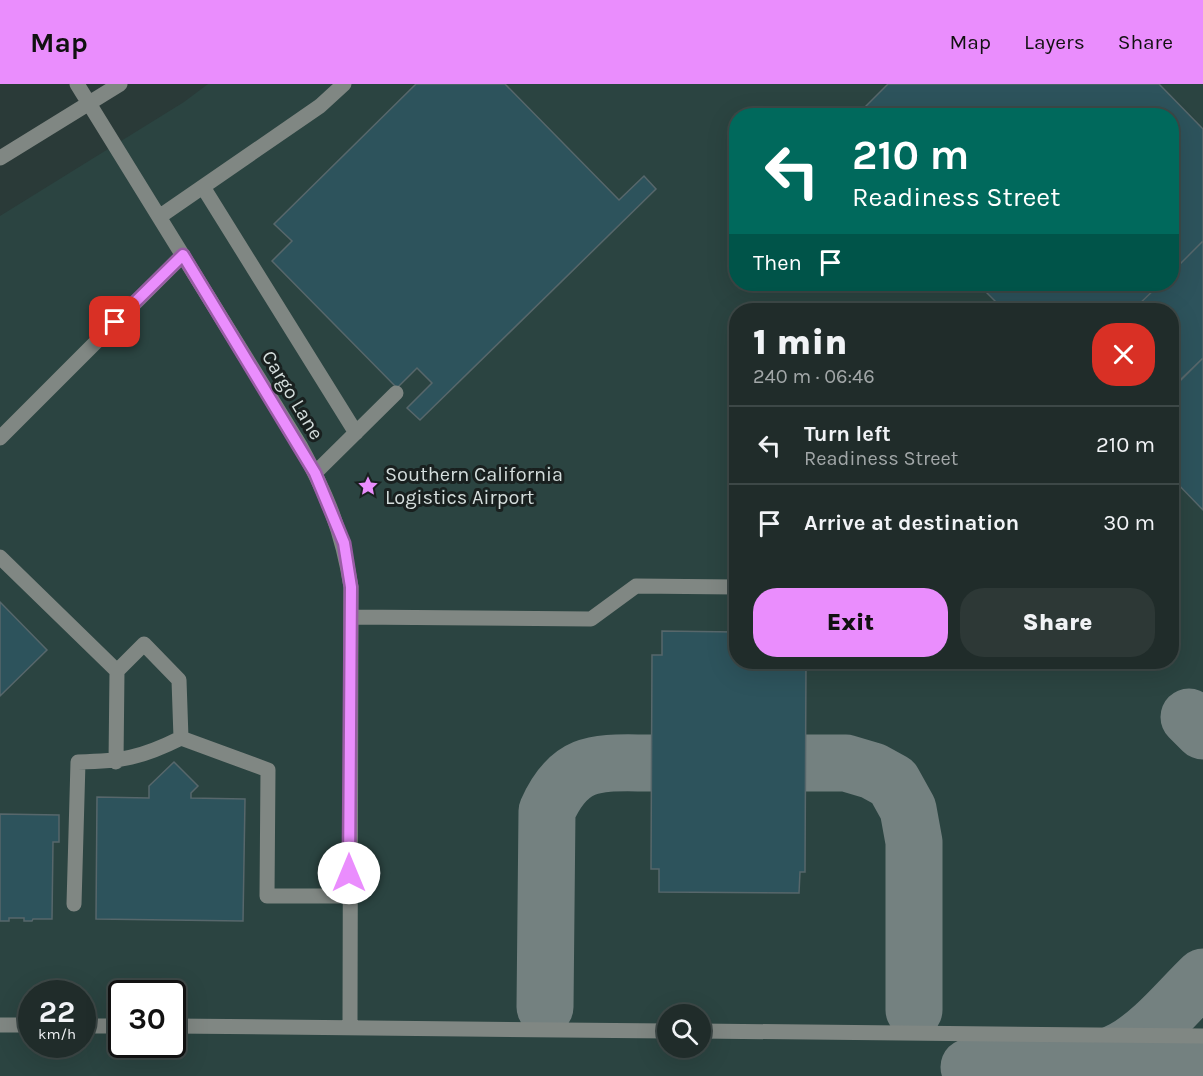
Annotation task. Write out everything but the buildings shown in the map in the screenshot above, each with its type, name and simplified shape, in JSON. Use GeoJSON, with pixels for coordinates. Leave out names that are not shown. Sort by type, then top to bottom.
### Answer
{"type":"FeatureCollection","features":[{"type":"Feature","properties":{"kind":"street","name":"Cargo Lane"},"geometry":{"type":"LineString","coordinates":[[77,84],[315,473],[344,543],[351,587],[350,1028]]}},
{"type":"Feature","properties":{"kind":"street"},"geometry":{"type":"LineString","coordinates":[[0,158],[120,84]]}},
{"type":"Feature","properties":{"kind":"street"},"geometry":{"type":"LineString","coordinates":[[159,217],[320,106],[344,84]]}},
{"type":"Feature","properties":{"kind":"street"},"geometry":{"type":"LineString","coordinates":[[203,187],[356,433]]}},
{"type":"Feature","properties":{"kind":"street"},"geometry":{"type":"LineString","coordinates":[[0,438],[183,255]]}},
{"type":"Feature","properties":{"kind":"street"},"geometry":{"type":"LineString","coordinates":[[315,473],[396,393]]}},
{"type":"Feature","properties":{"kind":"street"},"geometry":{"type":"LineString","coordinates":[[0,557],[117,671]]}},
{"type":"Feature","properties":{"kind":"street"},"geometry":{"type":"LineString","coordinates":[[351,617],[591,619],[636,586],[729,587]]}},
{"type":"Feature","properties":{"kind":"street"},"geometry":{"type":"LineString","coordinates":[[117,762],[117,671],[144,644],[179,680],[181,738]]}},
{"type":"Feature","properties":{"kind":"street"},"geometry":{"type":"LineString","coordinates":[[74,904],[78,762],[117,762],[147,755],[181,738],[268,770],[267,896],[349,896]]}},
{"type":"Feature","properties":{"kind":"street"},"geometry":{"type":"LineString","coordinates":[[0,1025],[18,1025]]}},
{"type":"Feature","properties":{"kind":"street"},"geometry":{"type":"LineString","coordinates":[[186,1026],[657,1031]]}},
{"type":"Feature","properties":{"kind":"street"},"geometry":{"type":"LineString","coordinates":[[711,1031],[1203,1036]]}},
{"type":"Feature","properties":{"kind":"shaded area","name":"Southern California Logistics Airport"},"geometry":{"type":"Polygon","coordinates":[[[208,84],[1203,84],[1203,1076],[0,1076],[0,216],[184,102],[208,84]]]}},
{"type":"Feature","properties":{"kind":"taxiway"},"geometry":{"type":"LineString","coordinates":[[1189,717],[1203,731]]}},
{"type":"Feature","properties":{"kind":"taxiway"},"geometry":{"type":"LineString","coordinates":[[545,1007],[547,811],[556,793],[577,772],[602,764],[652,763]]}},
{"type":"Feature","properties":{"kind":"taxiway"},"geometry":{"type":"LineString","coordinates":[[805,763],[846,763],[873,771],[893,782],[908,809],[914,842],[914,1010]]}},
{"type":"Feature","properties":{"kind":"taxiway"},"geometry":{"type":"LineString","coordinates":[[969,1067],[1048,1068],[1088,1063],[1106,1057],[1124,1049],[1146,1034],[1203,977]]}},
{"type":"Feature","properties":{"kind":"taxiway"},"geometry":{"type":"LineString","coordinates":[[1085,1067],[1203,1068]]}},
{"type":"Feature","properties":{"kind":"place","name":"Southern California Logistics Airport"},"geometry":{"type":"Point","coordinates":[368,486]}},
{"type":"Feature","properties":{"kind":"route"},"geometry":{"type":"LineString","coordinates":[[115,322],[183,255],[301,447],[329,501],[344,543],[351,587],[349,873]]}}]}
